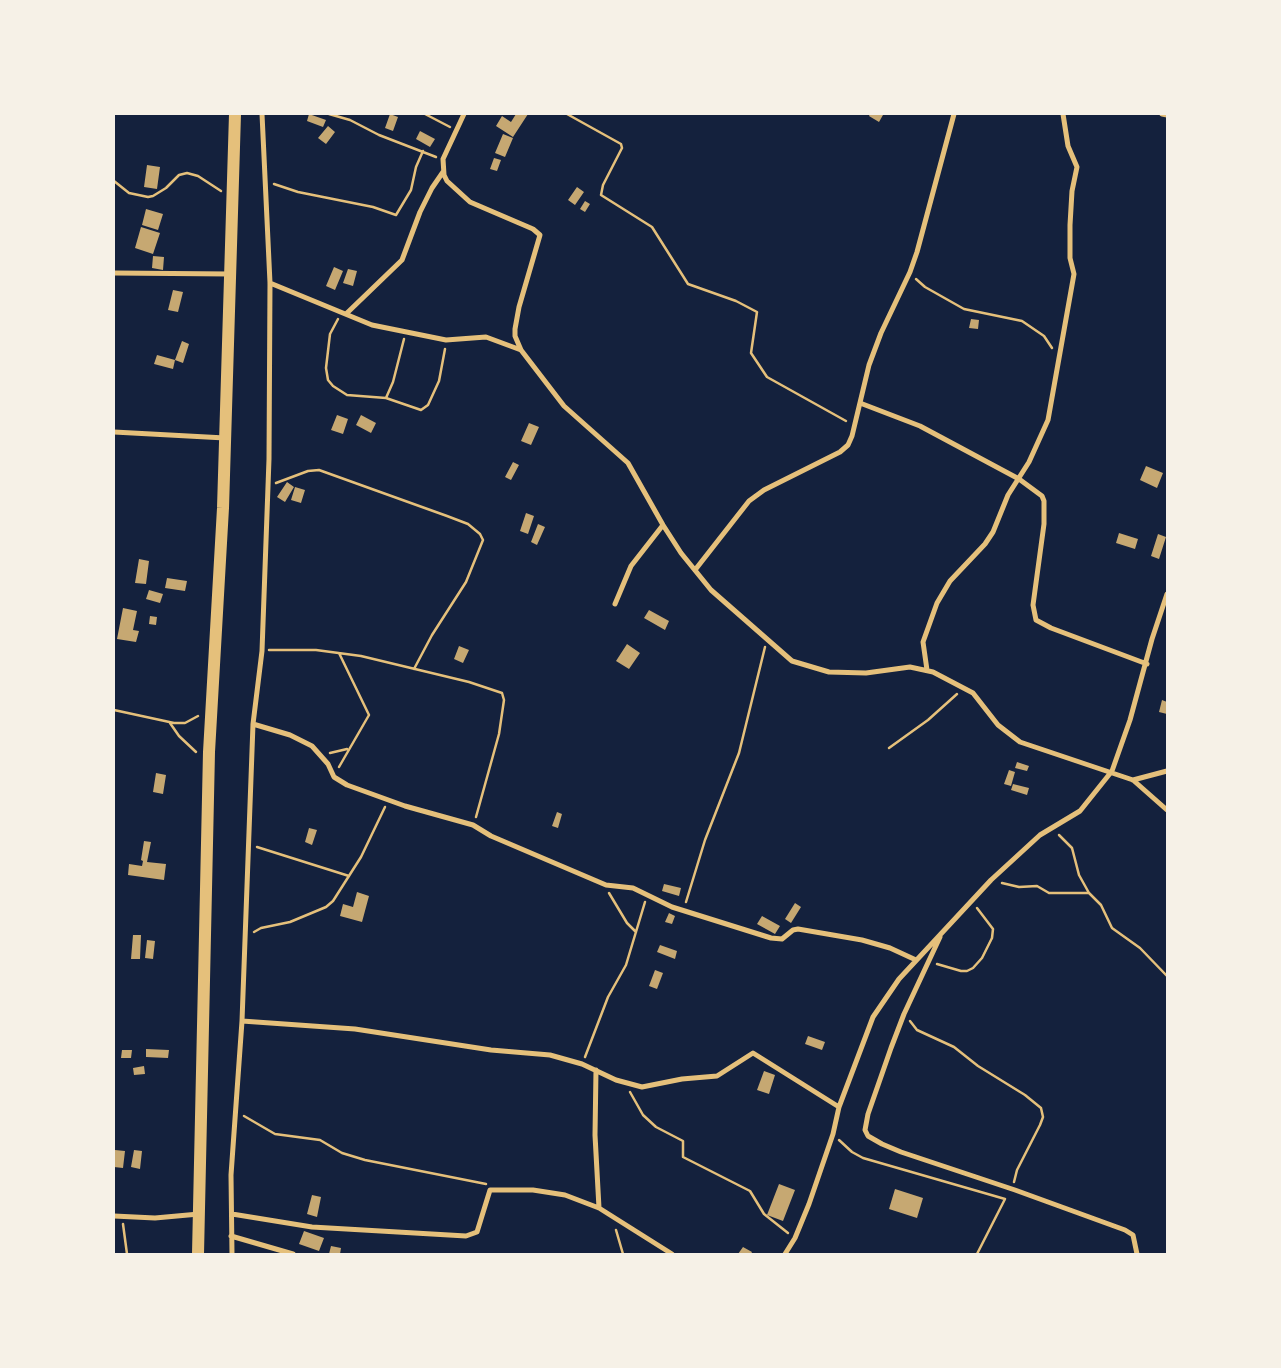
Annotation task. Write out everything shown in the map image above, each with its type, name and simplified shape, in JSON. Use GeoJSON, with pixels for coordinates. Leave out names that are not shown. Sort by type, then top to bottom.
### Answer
{"type":"FeatureCollection","features":[{"type":"Feature","properties":{"kind":"highway"},"geometry":{"type":"LineString","coordinates":[[198,1254],[210,710],[225,438],[235,114]]}},
{"type":"Feature","properties":{"kind":"street"},"geometry":{"type":"LineString","coordinates":[[232,1254],[231,1175],[242,1020],[253,724],[262,651],[268,486],[270,283],[262,114]]}},
{"type":"Feature","properties":{"kind":"street"},"geometry":{"type":"LineString","coordinates":[[464,114],[444,160],[444,172],[447,181],[470,202],[533,229],[540,235],[519,307],[515,329],[515,336],[521,350],[564,406],[618,452],[628,463],[663,525],[694,570],[711,590],[792,661],[829,672],[866,672],[910,667],[927,670],[973,693],[998,725],[1020,742],[1112,771],[1133,780],[1167,810]]}},
{"type":"Feature","properties":{"kind":"street"},"geometry":{"type":"LineString","coordinates":[[694,570],[749,501],[772,486],[840,452],[848,445],[881,333],[910,272],[932,201],[954,114]]}},
{"type":"Feature","properties":{"kind":"street"},"geometry":{"type":"LineString","coordinates":[[927,670],[923,642],[937,603],[950,581],[985,544],[993,532],[1008,495],[1041,439],[1048,420],[1074,274],[1070,258],[1070,225],[1072,191],[1077,167],[1068,146],[1063,114]]}},
{"type":"Feature","properties":{"kind":"street"},"geometry":{"type":"LineString","coordinates":[[1162,114],[1167,115]]}},
{"type":"Feature","properties":{"kind":"street"},"geometry":{"type":"LineString","coordinates":[[345,313],[402,260],[420,212],[432,188],[444,172]]}},
{"type":"Feature","properties":{"kind":"street"},"geometry":{"type":"LineString","coordinates":[[114,273],[230,274]]}},
{"type":"Feature","properties":{"kind":"street"},"geometry":{"type":"LineString","coordinates":[[270,283],[372,325],[446,340],[486,337],[521,350]]}},
{"type":"Feature","properties":{"kind":"street"},"geometry":{"type":"LineString","coordinates":[[860,403],[920,426],[1019,479],[1042,496],[1044,501],[1044,524],[1033,605],[1036,620],[1051,628],[1147,664]]}},
{"type":"Feature","properties":{"kind":"street"},"geometry":{"type":"LineString","coordinates":[[114,432],[225,438]]}},
{"type":"Feature","properties":{"kind":"street"},"geometry":{"type":"LineString","coordinates":[[615,604],[631,566],[663,525]]}},
{"type":"Feature","properties":{"kind":"street"},"geometry":{"type":"LineString","coordinates":[[785,1254],[795,1238],[833,1134],[839,1107],[874,1017],[899,979],[991,880],[1040,835],[1080,810],[1112,771],[1147,664],[1152,639],[1167,594]]}},
{"type":"Feature","properties":{"kind":"street"},"geometry":{"type":"LineString","coordinates":[[253,724],[290,735],[312,746],[319,752],[334,777],[347,785],[473,825],[491,836],[606,885],[633,888],[672,907],[772,938],[782,939],[793,930],[798,929],[862,940],[890,948],[916,960]]}},
{"type":"Feature","properties":{"kind":"street"},"geometry":{"type":"LineString","coordinates":[[1133,780],[1167,770]]}},
{"type":"Feature","properties":{"kind":"street"},"geometry":{"type":"LineString","coordinates":[[943,932],[904,1014],[868,1114],[865,1130],[868,1136],[876,1142],[901,1152],[1012,1189],[1125,1230],[1132,1235],[1136,1253]]}},
{"type":"Feature","properties":{"kind":"street"},"geometry":{"type":"LineString","coordinates":[[242,1020],[355,1029],[491,1050],[550,1055],[582,1064],[626,1083],[650,1087],[682,1079],[712,1078],[753,1053],[839,1107]]}},
{"type":"Feature","properties":{"kind":"street"},"geometry":{"type":"LineString","coordinates":[[596,1070],[595,1135],[599,1208]]}},
{"type":"Feature","properties":{"kind":"street"},"geometry":{"type":"LineString","coordinates":[[232,1214],[312,1228],[466,1236],[477,1232],[489,1190],[550,1192],[577,1198],[599,1208],[672,1254]]}},
{"type":"Feature","properties":{"kind":"street"},"geometry":{"type":"LineString","coordinates":[[114,1216],[155,1218],[199,1214]]}},
{"type":"Feature","properties":{"kind":"street"},"geometry":{"type":"LineString","coordinates":[[231,1236],[293,1254]]}},
{"type":"Feature","properties":{"kind":"path"},"geometry":{"type":"LineString","coordinates":[[329,114],[350,120],[379,135],[444,160]]}},
{"type":"Feature","properties":{"kind":"path"},"geometry":{"type":"LineString","coordinates":[[425,114],[456,130]]}},
{"type":"Feature","properties":{"kind":"path"},"geometry":{"type":"LineString","coordinates":[[567,114],[621,144],[622,148],[603,185],[601,195],[652,227],[688,284],[736,301],[756,312],[752,353],[763,373],[771,380],[855,425]]}},
{"type":"Feature","properties":{"kind":"path"},"geometry":{"type":"LineString","coordinates":[[265,180],[298,192],[364,205],[396,214],[411,190],[416,167],[423,151]]}},
{"type":"Feature","properties":{"kind":"path"},"geometry":{"type":"LineString","coordinates":[[114,180],[129,193],[148,197],[154,196],[166,188],[179,175],[187,173],[198,176],[233,197]]}},
{"type":"Feature","properties":{"kind":"path"},"geometry":{"type":"LineString","coordinates":[[910,272],[925,287],[964,309],[1008,317],[1034,328],[1044,336],[1060,360]]}},
{"type":"Feature","properties":{"kind":"path"},"geometry":{"type":"LineString","coordinates":[[345,313],[332,328],[326,359],[328,380],[333,386],[347,395],[386,398],[421,410],[428,405],[442,368],[446,340]]}},
{"type":"Feature","properties":{"kind":"path"},"geometry":{"type":"LineString","coordinates":[[386,398],[400,359],[405,332]]}},
{"type":"Feature","properties":{"kind":"path"},"geometry":{"type":"LineString","coordinates":[[268,486],[308,471],[319,470],[468,524],[480,534],[483,540],[466,582],[432,635],[414,669]]}},
{"type":"Feature","properties":{"kind":"path"},"geometry":{"type":"LineString","coordinates":[[683,910],[691,881],[739,753],[767,640]]}},
{"type":"Feature","properties":{"kind":"path"},"geometry":{"type":"LineString","coordinates":[[262,651],[294,649],[361,656],[469,682],[504,694],[499,734],[473,825]]}},
{"type":"Feature","properties":{"kind":"path"},"geometry":{"type":"LineString","coordinates":[[334,777],[348,748],[368,720],[369,715],[338,653]]}},
{"type":"Feature","properties":{"kind":"path"},"geometry":{"type":"LineString","coordinates":[[889,748],[928,720],[964,687]]}},
{"type":"Feature","properties":{"kind":"path"},"geometry":{"type":"LineString","coordinates":[[114,710],[170,723],[185,723],[210,710]]}},
{"type":"Feature","properties":{"kind":"path"},"geometry":{"type":"LineString","coordinates":[[170,723],[194,750],[201,755],[209,752]]}},
{"type":"Feature","properties":{"kind":"path"},"geometry":{"type":"LineString","coordinates":[[319,752],[329,753],[348,748]]}},
{"type":"Feature","properties":{"kind":"path"},"geometry":{"type":"LineString","coordinates":[[245,937],[261,928],[286,924],[326,907],[333,901],[349,876],[390,800]]}},
{"type":"Feature","properties":{"kind":"path"},"geometry":{"type":"LineString","coordinates":[[1052,828],[1072,848],[1079,876],[1089,893],[1101,905],[1116,932],[1140,948],[1167,976]]}},
{"type":"Feature","properties":{"kind":"path"},"geometry":{"type":"LineString","coordinates":[[249,845],[349,876]]}},
{"type":"Feature","properties":{"kind":"path"},"geometry":{"type":"LineString","coordinates":[[991,880],[1019,887],[1037,886],[1050,893],[1089,893]]}},
{"type":"Feature","properties":{"kind":"path"},"geometry":{"type":"LineString","coordinates":[[606,885],[627,923],[636,932]]}},
{"type":"Feature","properties":{"kind":"path"},"geometry":{"type":"LineString","coordinates":[[582,1064],[608,997],[626,965],[643,912],[646,893]]}},
{"type":"Feature","properties":{"kind":"path"},"geometry":{"type":"LineString","coordinates":[[929,961],[961,971],[974,968],[982,958],[992,938],[993,930],[986,917],[970,902]]}},
{"type":"Feature","properties":{"kind":"path"},"geometry":{"type":"LineString","coordinates":[[904,1014],[918,1030],[954,1047],[978,1066],[1025,1094],[1041,1108],[1043,1117],[1015,1176],[1012,1189],[977,1254]]}},
{"type":"Feature","properties":{"kind":"path"},"geometry":{"type":"LineString","coordinates":[[626,1083],[643,1116],[656,1127],[683,1141],[683,1157],[750,1191],[764,1214],[795,1238]]}},
{"type":"Feature","properties":{"kind":"path"},"geometry":{"type":"LineString","coordinates":[[236,1112],[275,1134],[320,1140],[351,1156],[473,1180],[498,1190]]}},
{"type":"Feature","properties":{"kind":"path"},"geometry":{"type":"LineString","coordinates":[[833,1134],[845,1147],[864,1158],[1005,1199]]}},
{"type":"Feature","properties":{"kind":"path"},"geometry":{"type":"LineString","coordinates":[[123,1217],[127,1254]]}},
{"type":"Feature","properties":{"kind":"path"},"geometry":{"type":"LineString","coordinates":[[612,1217],[623,1254]]}},
{"type":"Feature","properties":{"kind":"building"},"geometry":{"type":"Polygon","coordinates":[[[309,114],[326,120],[323,127],[307,121],[309,114]]]}},
{"type":"Feature","properties":{"kind":"building"},"geometry":{"type":"Polygon","coordinates":[[[390,114],[398,117],[393,131],[385,128],[390,114]]]}},
{"type":"Feature","properties":{"kind":"building"},"geometry":{"type":"Polygon","coordinates":[[[516,114],[528,114],[513,137],[496,126],[502,116],[511,122],[516,114]]]}},
{"type":"Feature","properties":{"kind":"building"},"geometry":{"type":"Polygon","coordinates":[[[870,114],[883,115],[879,122],[869,116],[870,114]]]}},
{"type":"Feature","properties":{"kind":"building"},"geometry":{"type":"Polygon","coordinates":[[[328,126],[335,132],[326,144],[318,138],[328,126]]]}},
{"type":"Feature","properties":{"kind":"building"},"geometry":{"type":"Polygon","coordinates":[[[420,131],[435,139],[430,147],[416,139],[420,131]]]}},
{"type":"Feature","properties":{"kind":"building"},"geometry":{"type":"Polygon","coordinates":[[[503,134],[513,138],[505,157],[495,153],[503,134]]]}},
{"type":"Feature","properties":{"kind":"building"},"geometry":{"type":"Polygon","coordinates":[[[494,158],[501,160],[497,171],[490,169],[494,158]]]}},
{"type":"Feature","properties":{"kind":"building"},"geometry":{"type":"Polygon","coordinates":[[[147,165],[160,167],[157,189],[144,187],[147,165]]]}},
{"type":"Feature","properties":{"kind":"building"},"geometry":{"type":"Polygon","coordinates":[[[577,187],[584,192],[575,205],[568,200],[577,187]]]}},
{"type":"Feature","properties":{"kind":"building"},"geometry":{"type":"Polygon","coordinates":[[[585,201],[590,204],[585,212],[580,209],[585,201]]]}},
{"type":"Feature","properties":{"kind":"building"},"geometry":{"type":"Polygon","coordinates":[[[146,209],[163,214],[158,230],[142,225],[146,209]]]}},
{"type":"Feature","properties":{"kind":"building"},"geometry":{"type":"Polygon","coordinates":[[[141,227],[160,233],[153,254],[135,248],[141,227]]]}},
{"type":"Feature","properties":{"kind":"building"},"geometry":{"type":"Polygon","coordinates":[[[153,256],[164,257],[163,270],[152,268],[153,256]]]}},
{"type":"Feature","properties":{"kind":"building"},"geometry":{"type":"Polygon","coordinates":[[[334,267],[343,271],[335,290],[326,286],[334,267]]]}},
{"type":"Feature","properties":{"kind":"building"},"geometry":{"type":"Polygon","coordinates":[[[348,269],[357,271],[353,286],[343,283],[348,269]]]}},
{"type":"Feature","properties":{"kind":"building"},"geometry":{"type":"Polygon","coordinates":[[[173,290],[183,292],[178,312],[168,310],[173,290]]]}},
{"type":"Feature","properties":{"kind":"building"},"geometry":{"type":"Polygon","coordinates":[[[971,319],[979,320],[978,329],[969,328],[971,319]]]}},
{"type":"Feature","properties":{"kind":"building"},"geometry":{"type":"Polygon","coordinates":[[[182,341],[189,344],[183,363],[175,360],[182,341]]]}},
{"type":"Feature","properties":{"kind":"building"},"geometry":{"type":"Polygon","coordinates":[[[157,355],[175,360],[173,369],[154,364],[157,355]]]}},
{"type":"Feature","properties":{"kind":"building"},"geometry":{"type":"Polygon","coordinates":[[[337,415],[348,419],[343,434],[331,430],[337,415]]]}},
{"type":"Feature","properties":{"kind":"building"},"geometry":{"type":"Polygon","coordinates":[[[361,415],[376,423],[371,433],[356,425],[361,415]]]}},
{"type":"Feature","properties":{"kind":"building"},"geometry":{"type":"Polygon","coordinates":[[[529,423],[539,427],[531,445],[521,441],[529,423]]]}},
{"type":"Feature","properties":{"kind":"building"},"geometry":{"type":"Polygon","coordinates":[[[513,462],[519,465],[511,480],[505,477],[513,462]]]}},
{"type":"Feature","properties":{"kind":"building"},"geometry":{"type":"Polygon","coordinates":[[[1146,466],[1163,473],[1157,488],[1140,480],[1146,466]]]}},
{"type":"Feature","properties":{"kind":"building"},"geometry":{"type":"Polygon","coordinates":[[[287,482],[294,487],[285,502],[277,497],[287,482]]]}},
{"type":"Feature","properties":{"kind":"building"},"geometry":{"type":"Polygon","coordinates":[[[295,487],[305,490],[301,503],[291,500],[295,487]]]}},
{"type":"Feature","properties":{"kind":"building"},"geometry":{"type":"Polygon","coordinates":[[[526,513],[534,516],[528,534],[520,531],[526,513]]]}},
{"type":"Feature","properties":{"kind":"building"},"geometry":{"type":"Polygon","coordinates":[[[538,524],[545,527],[537,545],[531,542],[538,524]]]}},
{"type":"Feature","properties":{"kind":"building"},"geometry":{"type":"Polygon","coordinates":[[[1119,533],[1138,539],[1135,549],[1116,543],[1119,533]]]}},
{"type":"Feature","properties":{"kind":"building"},"geometry":{"type":"Polygon","coordinates":[[[1158,534],[1166,537],[1159,559],[1151,556],[1158,534]]]}},
{"type":"Feature","properties":{"kind":"building"},"geometry":{"type":"Polygon","coordinates":[[[139,559],[149,561],[146,584],[135,583],[139,559]]]}},
{"type":"Feature","properties":{"kind":"building"},"geometry":{"type":"Polygon","coordinates":[[[167,578],[187,581],[185,591],[165,588],[167,578]]]}},
{"type":"Feature","properties":{"kind":"building"},"geometry":{"type":"Polygon","coordinates":[[[149,590],[163,594],[160,603],[146,599],[149,590]]]}},
{"type":"Feature","properties":{"kind":"building"},"geometry":{"type":"Polygon","coordinates":[[[123,608],[137,611],[133,630],[139,631],[136,642],[117,639],[123,608]]]}},
{"type":"Feature","properties":{"kind":"building"},"geometry":{"type":"Polygon","coordinates":[[[649,610],[669,621],[665,630],[644,618],[649,610]]]}},
{"type":"Feature","properties":{"kind":"building"},"geometry":{"type":"Polygon","coordinates":[[[150,616],[157,617],[156,625],[149,624],[150,616]]]}},
{"type":"Feature","properties":{"kind":"building"},"geometry":{"type":"Polygon","coordinates":[[[627,644],[640,653],[629,669],[616,661],[627,644]]]}},
{"type":"Feature","properties":{"kind":"building"},"geometry":{"type":"Polygon","coordinates":[[[459,646],[469,650],[463,663],[454,659],[459,646]]]}},
{"type":"Feature","properties":{"kind":"building"},"geometry":{"type":"Polygon","coordinates":[[[1162,700],[1167,702],[1167,714],[1159,712],[1162,700]]]}},
{"type":"Feature","properties":{"kind":"building"},"geometry":{"type":"Polygon","coordinates":[[[1017,762],[1029,766],[1027,771],[1015,768],[1017,762]]]}},
{"type":"Feature","properties":{"kind":"building"},"geometry":{"type":"Polygon","coordinates":[[[1009,770],[1015,772],[1011,786],[1004,784],[1009,770]]]}},
{"type":"Feature","properties":{"kind":"building"},"geometry":{"type":"Polygon","coordinates":[[[156,773],[166,775],[163,794],[153,792],[156,773]]]}},
{"type":"Feature","properties":{"kind":"building"},"geometry":{"type":"Polygon","coordinates":[[[1013,784],[1029,788],[1027,795],[1011,790],[1013,784]]]}},
{"type":"Feature","properties":{"kind":"building"},"geometry":{"type":"Polygon","coordinates":[[[557,812],[562,814],[558,828],[552,826],[557,812]]]}},
{"type":"Feature","properties":{"kind":"building"},"geometry":{"type":"Polygon","coordinates":[[[309,828],[317,830],[312,845],[305,842],[309,828]]]}},
{"type":"Feature","properties":{"kind":"building"},"geometry":{"type":"Polygon","coordinates":[[[144,841],[151,842],[147,862],[166,864],[164,880],[128,875],[129,864],[142,866],[144,841]]]}},
{"type":"Feature","properties":{"kind":"building"},"geometry":{"type":"Polygon","coordinates":[[[664,884],[681,888],[679,896],[662,891],[664,884]]]}},
{"type":"Feature","properties":{"kind":"building"},"geometry":{"type":"Polygon","coordinates":[[[357,892],[369,896],[362,922],[340,916],[343,904],[353,907],[357,892]]]}},
{"type":"Feature","properties":{"kind":"building"},"geometry":{"type":"Polygon","coordinates":[[[795,903],[801,907],[791,923],[785,919],[795,903]]]}},
{"type":"Feature","properties":{"kind":"building"},"geometry":{"type":"Polygon","coordinates":[[[669,913],[675,916],[672,924],[665,922],[669,913]]]}},
{"type":"Feature","properties":{"kind":"building"},"geometry":{"type":"Polygon","coordinates":[[[762,916],[780,926],[775,934],[757,924],[762,916]]]}},
{"type":"Feature","properties":{"kind":"building"},"geometry":{"type":"Polygon","coordinates":[[[133,935],[141,935],[140,959],[131,959],[133,935]]]}},
{"type":"Feature","properties":{"kind":"building"},"geometry":{"type":"Polygon","coordinates":[[[147,940],[155,941],[153,959],[145,958],[147,940]]]}},
{"type":"Feature","properties":{"kind":"building"},"geometry":{"type":"Polygon","coordinates":[[[660,945],[677,951],[675,959],[657,952],[660,945]]]}},
{"type":"Feature","properties":{"kind":"building"},"geometry":{"type":"Polygon","coordinates":[[[655,970],[663,973],[657,989],[649,986],[655,970]]]}},
{"type":"Feature","properties":{"kind":"building"},"geometry":{"type":"Polygon","coordinates":[[[808,1036],[825,1042],[822,1050],[805,1044],[808,1036]]]}},
{"type":"Feature","properties":{"kind":"building"},"geometry":{"type":"Polygon","coordinates":[[[146,1049],[169,1050],[168,1058],[146,1057],[146,1049]]]}},
{"type":"Feature","properties":{"kind":"building"},"geometry":{"type":"Polygon","coordinates":[[[122,1050],[132,1050],[131,1058],[121,1058],[122,1050]]]}},
{"type":"Feature","properties":{"kind":"building"},"geometry":{"type":"Polygon","coordinates":[[[144,1066],[145,1074],[134,1075],[133,1068],[144,1066]]]}},
{"type":"Feature","properties":{"kind":"building"},"geometry":{"type":"Polygon","coordinates":[[[764,1071],[775,1075],[769,1094],[757,1090],[764,1071]]]}},
{"type":"Feature","properties":{"kind":"building"},"geometry":{"type":"Polygon","coordinates":[[[115,1150],[125,1151],[123,1168],[114,1167],[115,1150]]]}},
{"type":"Feature","properties":{"kind":"building"},"geometry":{"type":"Polygon","coordinates":[[[134,1150],[142,1151],[140,1169],[131,1167],[134,1150]]]}},
{"type":"Feature","properties":{"kind":"building"},"geometry":{"type":"Polygon","coordinates":[[[779,1184],[795,1190],[783,1221],[767,1215],[779,1184]]]}},
{"type":"Feature","properties":{"kind":"building"},"geometry":{"type":"Polygon","coordinates":[[[895,1189],[923,1198],[917,1218],[889,1209],[895,1189]]]}},
{"type":"Feature","properties":{"kind":"building"},"geometry":{"type":"Polygon","coordinates":[[[312,1195],[321,1197],[317,1217],[307,1214],[312,1195]]]}},
{"type":"Feature","properties":{"kind":"building"},"geometry":{"type":"Polygon","coordinates":[[[304,1231],[324,1238],[319,1251],[299,1244],[304,1231]]]}},
{"type":"Feature","properties":{"kind":"building"},"geometry":{"type":"Polygon","coordinates":[[[331,1246],[341,1248],[340,1254],[329,1254],[331,1246]]]}},
{"type":"Feature","properties":{"kind":"building"},"geometry":{"type":"Polygon","coordinates":[[[743,1247],[752,1252],[751,1254],[738,1254],[743,1247]]]}}]}
